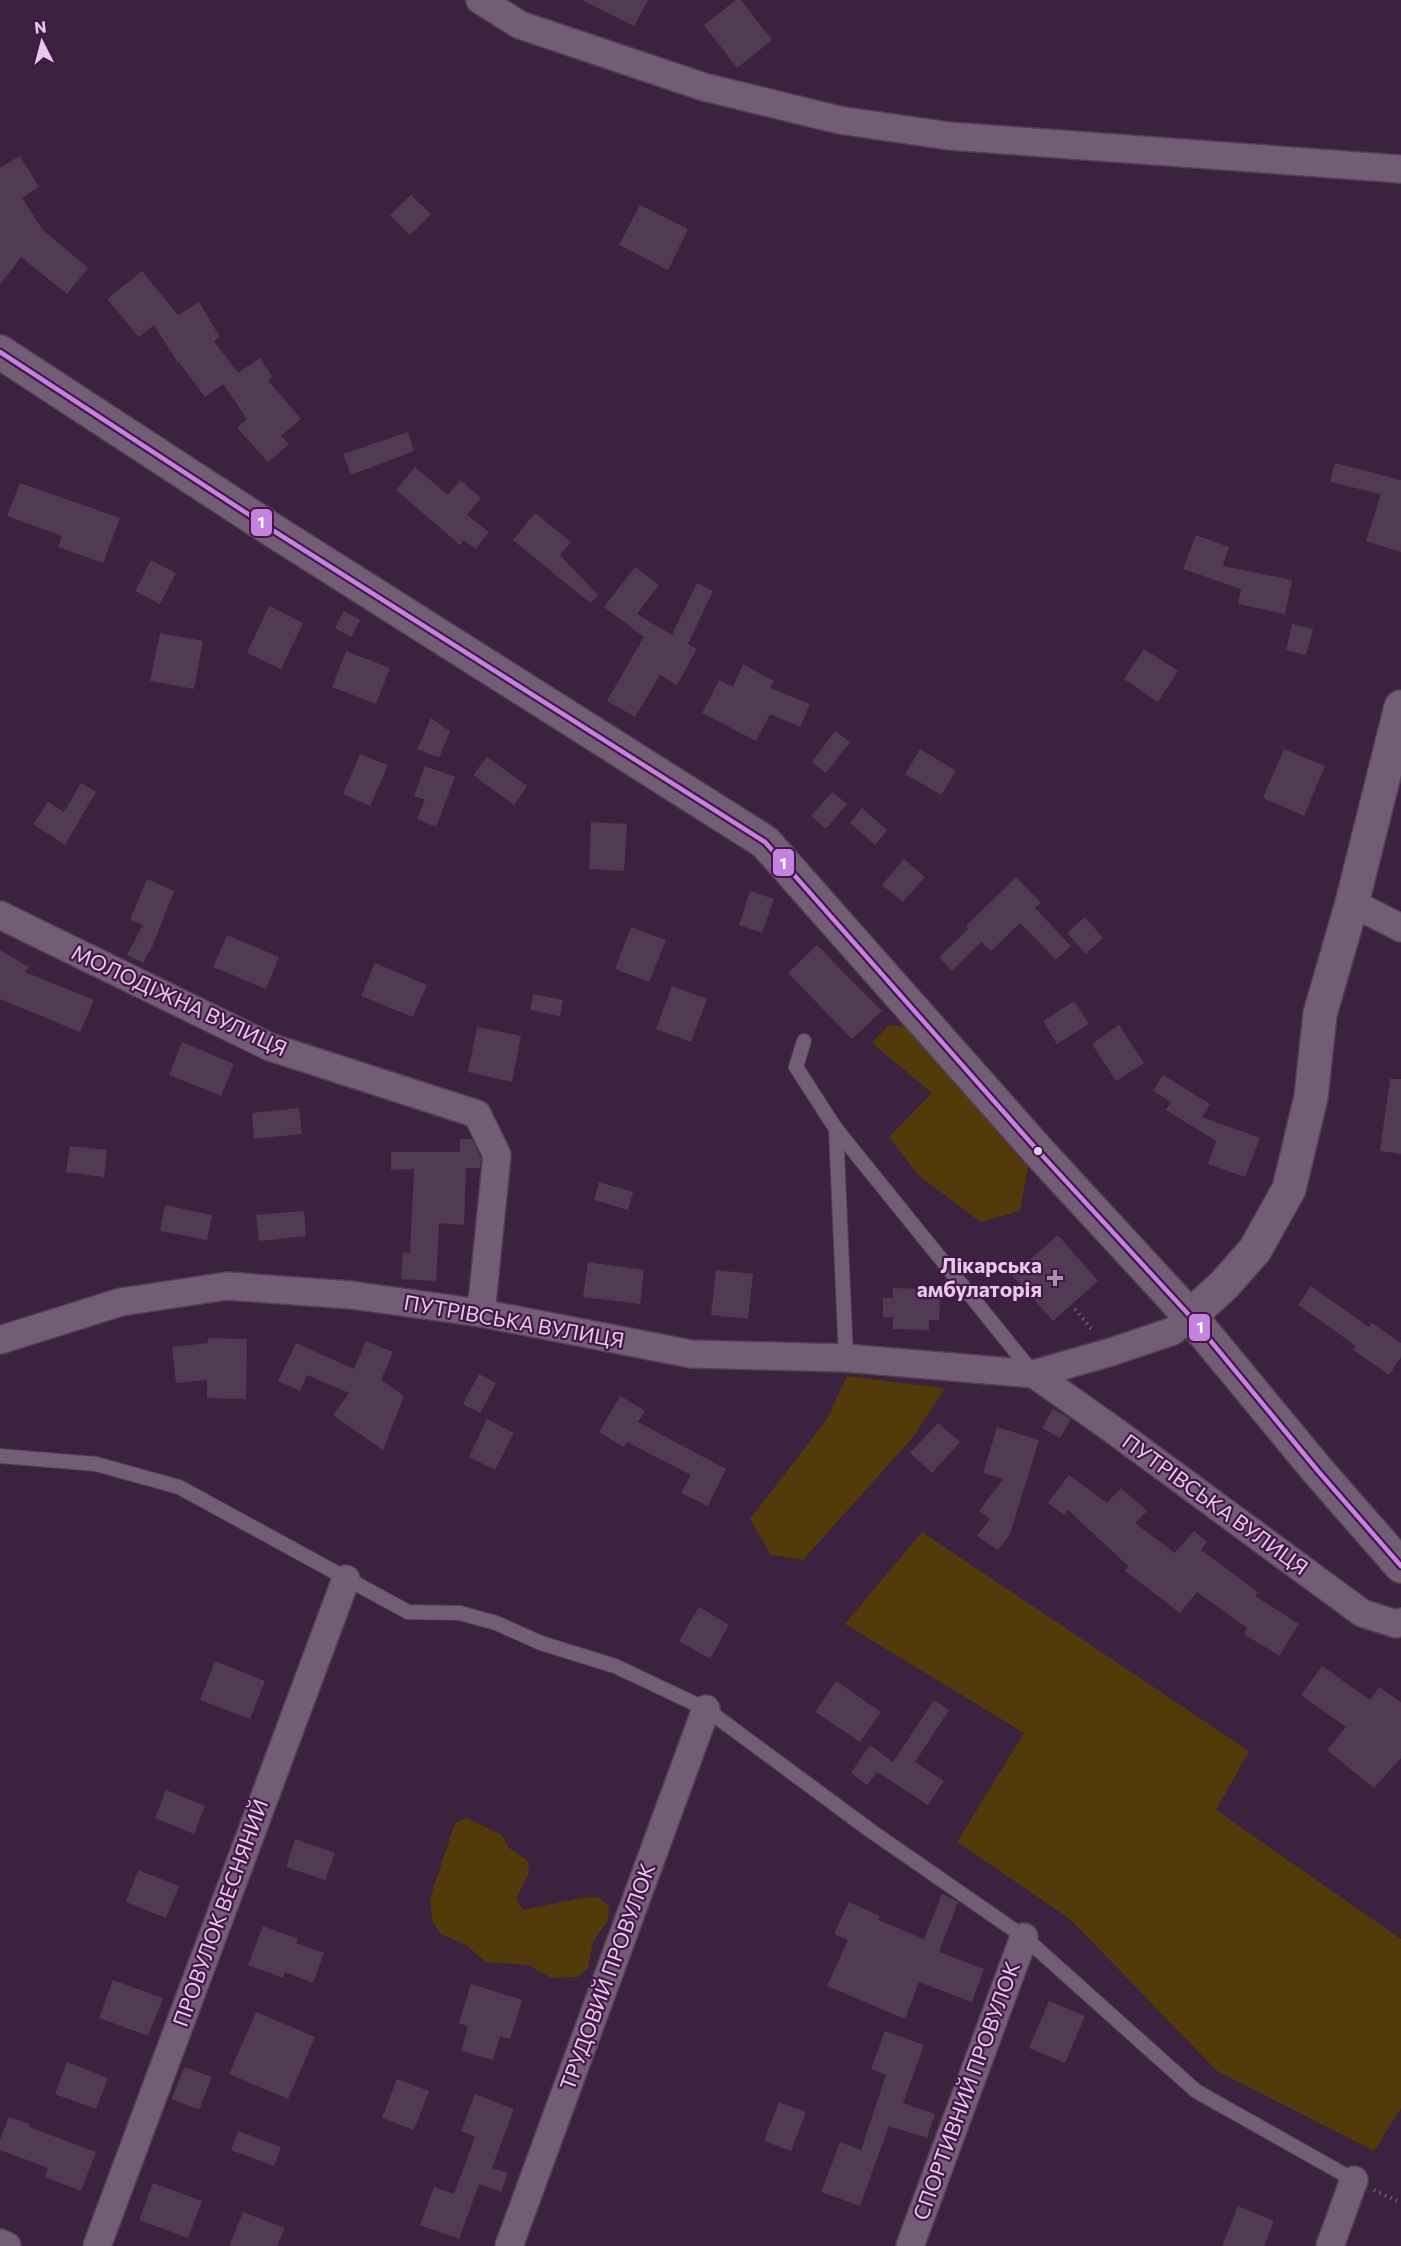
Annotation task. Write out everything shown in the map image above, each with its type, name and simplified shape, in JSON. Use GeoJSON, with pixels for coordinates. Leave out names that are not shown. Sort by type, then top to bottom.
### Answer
{"type":"FeatureCollection","features":[{"type":"Feature","properties":{"kind":"main road"},"geometry":{"type":"LineString","coordinates":[[0,352],[277,533],[765,842],[1040,1152],[1190,1316],[1318,1471],[1401,1566]]}},
{"type":"Feature","properties":{"kind":"main road"},"geometry":{"type":"LineString","coordinates":[[1190,1316],[1224,1285],[1255,1250],[1289,1189],[1311,1097],[1320,1014],[1352,903],[1401,707]]}},
{"type":"Feature","properties":{"kind":"street"},"geometry":{"type":"LineString","coordinates":[[480,0],[520,25],[693,84],[839,120],[949,136],[1401,169]]}},
{"type":"Feature","properties":{"kind":"street"},"geometry":{"type":"LineString","coordinates":[[1352,903],[1401,928]]}},
{"type":"Feature","properties":{"kind":"street","name":"МОЛОДІЖНА ВУЛИЦЯ"},"geometry":{"type":"LineString","coordinates":[[0,915],[270,1047],[477,1114],[497,1155],[481,1313]]}},
{"type":"Feature","properties":{"kind":"street","name":"ПУТРІВСЬКА ВУЛИЦЯ"},"geometry":{"type":"LineString","coordinates":[[0,1340],[121,1302],[227,1286],[351,1295],[481,1313],[691,1353],[846,1358],[1034,1374],[1173,1331],[1190,1316]]}},
{"type":"Feature","properties":{"kind":"street","name":"ПУТРІВСЬКА ВУЛИЦЯ"},"geometry":{"type":"LineString","coordinates":[[1034,1374],[1362,1613],[1396,1624],[1401,1623]]}},
{"type":"Feature","properties":{"kind":"street","name":"ПРОВУЛОК ВЕСНЯНИЙ"},"geometry":{"type":"LineString","coordinates":[[97,2246],[346,1579]]}},
{"type":"Feature","properties":{"kind":"street","name":"ТРУДОВИЙ ПРОВУЛОК"},"geometry":{"type":"LineString","coordinates":[[510,2246],[706,1708]]}},
{"type":"Feature","properties":{"kind":"street","name":"СПОРТИВНИЙ ПРОВУЛОК"},"geometry":{"type":"LineString","coordinates":[[910,2246],[1024,1937]]}},
{"type":"Feature","properties":{"kind":"street"},"geometry":{"type":"LineString","coordinates":[[1330,2246],[1354,2180]]}},
{"type":"Feature","properties":{"kind":"street"},"geometry":{"type":"LineString","coordinates":[[0,2243],[7,2246]]}},
{"type":"Feature","properties":{"kind":"lane"},"geometry":{"type":"LineString","coordinates":[[804,1041],[796,1067],[836,1129],[1034,1374]]}},
{"type":"Feature","properties":{"kind":"lane"},"geometry":{"type":"LineString","coordinates":[[836,1129],[846,1358]]}},
{"type":"Feature","properties":{"kind":"lane"},"geometry":{"type":"LineString","coordinates":[[0,1456],[96,1464],[179,1487],[408,1612],[460,1613],[496,1623],[541,1643],[615,1666],[706,1708],[871,1832],[1024,1937],[1196,2091],[1354,2180]]}},
{"type":"Feature","properties":{"kind":"shaded area"},"geometry":{"type":"Polygon","coordinates":[[[889,1025],[906,1027],[1028,1167],[1020,1211],[981,1222],[918,1175],[889,1137],[932,1093],[872,1043],[889,1025]]]}},
{"type":"Feature","properties":{"kind":"shaded area"},"geometry":{"type":"Polygon","coordinates":[[[847,1376],[945,1388],[914,1436],[803,1560],[771,1555],[750,1519],[827,1419],[847,1376]]]}},
{"type":"Feature","properties":{"kind":"shaded area"},"geometry":{"type":"Polygon","coordinates":[[[922,1532],[1249,1751],[1216,1810],[1401,1939],[1401,2108],[1374,2151],[1217,2071],[1070,1919],[957,1842],[1024,1733],[845,1624],[922,1532]]]}},
{"type":"Feature","properties":{"kind":"shaded area"},"geometry":{"type":"Polygon","coordinates":[[[467,1818],[502,1835],[508,1847],[529,1862],[528,1875],[516,1899],[523,1910],[587,1897],[599,1898],[609,1906],[608,1920],[593,1942],[588,1968],[578,1977],[551,1978],[528,1965],[486,1962],[466,1945],[441,1934],[433,1923],[430,1898],[455,1823],[467,1818]]]}},
{"type":"Feature","properties":{"kind":"building"},"geometry":{"type":"Polygon","coordinates":[[[582,0],[648,0],[634,26],[582,0]]]}},
{"type":"Feature","properties":{"kind":"building"},"geometry":{"type":"Polygon","coordinates":[[[736,0],[741,0],[772,40],[737,68],[704,25],[736,0]]]}},
{"type":"Feature","properties":{"kind":"building"},"geometry":{"type":"Polygon","coordinates":[[[20,156],[39,187],[22,198],[43,230],[88,268],[67,294],[21,257],[0,285],[0,168],[20,156]]]}},
{"type":"Feature","properties":{"kind":"building"},"geometry":{"type":"Polygon","coordinates":[[[411,195],[431,214],[410,235],[390,215],[411,195]]]}},
{"type":"Feature","properties":{"kind":"building"},"geometry":{"type":"Polygon","coordinates":[[[640,205],[688,229],[668,270],[619,245],[640,205]]]}},
{"type":"Feature","properties":{"kind":"building"},"geometry":{"type":"Polygon","coordinates":[[[142,271],[178,315],[199,302],[220,337],[214,341],[238,373],[260,358],[272,377],[268,380],[301,419],[281,436],[289,444],[268,462],[237,428],[247,419],[223,384],[205,397],[178,363],[154,325],[139,337],[107,299],[142,271]]]}},
{"type":"Feature","properties":{"kind":"building"},"geometry":{"type":"Polygon","coordinates":[[[408,432],[414,451],[351,475],[343,454],[408,432]]]}},
{"type":"Feature","properties":{"kind":"building"},"geometry":{"type":"Polygon","coordinates":[[[1335,463],[1401,480],[1401,552],[1366,541],[1381,494],[1330,482],[1335,463]]]}},
{"type":"Feature","properties":{"kind":"building"},"geometry":{"type":"Polygon","coordinates":[[[415,467],[448,495],[460,480],[481,498],[467,515],[489,532],[476,549],[464,540],[460,545],[396,490],[415,467]]]}},
{"type":"Feature","properties":{"kind":"building"},"geometry":{"type":"Polygon","coordinates":[[[20,483],[120,518],[103,563],[58,547],[62,536],[7,516],[20,483]]]}},
{"type":"Feature","properties":{"kind":"building"},"geometry":{"type":"Polygon","coordinates":[[[535,513],[571,542],[560,555],[598,595],[590,603],[513,540],[535,513]]]}},
{"type":"Feature","properties":{"kind":"building"},"geometry":{"type":"Polygon","coordinates":[[[1196,535],[1229,547],[1223,566],[1292,580],[1285,614],[1238,604],[1241,589],[1183,569],[1196,535]]]}},
{"type":"Feature","properties":{"kind":"building"},"geometry":{"type":"Polygon","coordinates":[[[151,560],[176,573],[160,604],[135,591],[151,560]]]}},
{"type":"Feature","properties":{"kind":"building"},"geometry":{"type":"Polygon","coordinates":[[[635,567],[659,585],[637,614],[672,635],[697,583],[713,591],[688,644],[697,649],[677,685],[660,675],[635,717],[607,701],[644,637],[604,607],[635,567]]]}},
{"type":"Feature","properties":{"kind":"building"},"geometry":{"type":"Polygon","coordinates":[[[269,606],[303,623],[281,669],[247,653],[269,606]]]}},
{"type":"Feature","properties":{"kind":"building"},"geometry":{"type":"Polygon","coordinates":[[[344,611],[360,620],[351,637],[335,628],[344,611]]]}},
{"type":"Feature","properties":{"kind":"building"},"geometry":{"type":"Polygon","coordinates":[[[1292,624],[1313,629],[1306,655],[1286,650],[1292,624]]]}},
{"type":"Feature","properties":{"kind":"building"},"geometry":{"type":"Polygon","coordinates":[[[160,633],[203,641],[194,689],[150,681],[160,633]]]}},
{"type":"Feature","properties":{"kind":"building"},"geometry":{"type":"Polygon","coordinates":[[[1144,649],[1178,671],[1158,702],[1124,679],[1144,649]]]}},
{"type":"Feature","properties":{"kind":"building"},"geometry":{"type":"Polygon","coordinates":[[[346,651],[390,668],[376,704],[332,687],[346,651]]]}},
{"type":"Feature","properties":{"kind":"building"},"geometry":{"type":"Polygon","coordinates":[[[743,664],[774,681],[770,688],[810,704],[800,727],[770,714],[756,741],[702,713],[719,680],[733,687],[743,664]]]}},
{"type":"Feature","properties":{"kind":"building"},"geometry":{"type":"Polygon","coordinates":[[[431,718],[450,731],[439,758],[417,749],[431,718]]]}},
{"type":"Feature","properties":{"kind":"building"},"geometry":{"type":"Polygon","coordinates":[[[835,731],[850,742],[826,773],[812,762],[835,731]]]}},
{"type":"Feature","properties":{"kind":"building"},"geometry":{"type":"Polygon","coordinates":[[[920,749],[956,771],[941,795],[905,774],[920,749]]]}},
{"type":"Feature","properties":{"kind":"building"},"geometry":{"type":"Polygon","coordinates":[[[1284,749],[1325,766],[1304,816],[1263,798],[1284,749]]]}},
{"type":"Feature","properties":{"kind":"building"},"geometry":{"type":"Polygon","coordinates":[[[360,754],[388,765],[370,806],[343,794],[360,754]]]}},
{"type":"Feature","properties":{"kind":"building"},"geometry":{"type":"Polygon","coordinates":[[[487,757],[527,786],[514,805],[473,775],[487,757]]]}},
{"type":"Feature","properties":{"kind":"building"},"geometry":{"type":"Polygon","coordinates":[[[425,766],[455,777],[436,827],[417,819],[425,800],[414,796],[425,766]]]}},
{"type":"Feature","properties":{"kind":"building"},"geometry":{"type":"Polygon","coordinates":[[[81,783],[96,792],[65,845],[33,824],[48,802],[64,812],[81,783]]]}},
{"type":"Feature","properties":{"kind":"building"},"geometry":{"type":"Polygon","coordinates":[[[832,792],[847,804],[826,829],[811,816],[832,792]]]}},
{"type":"Feature","properties":{"kind":"building"},"geometry":{"type":"Polygon","coordinates":[[[862,808],[887,830],[875,845],[850,823],[862,808]]]}},
{"type":"Feature","properties":{"kind":"building"},"geometry":{"type":"Polygon","coordinates":[[[591,822],[627,824],[624,871],[589,869],[591,822]]]}},
{"type":"Feature","properties":{"kind":"building"},"geometry":{"type":"Polygon","coordinates":[[[904,859],[925,877],[903,902],[882,885],[904,859]]]}},
{"type":"Feature","properties":{"kind":"building"},"geometry":{"type":"Polygon","coordinates":[[[1016,877],[1041,903],[1035,908],[1071,946],[1056,960],[1020,923],[991,951],[981,942],[952,971],[939,957],[968,929],[966,926],[1016,877]]]}},
{"type":"Feature","properties":{"kind":"building"},"geometry":{"type":"Polygon","coordinates":[[[147,879],[174,891],[153,945],[143,963],[127,955],[143,925],[130,920],[147,879]]]}},
{"type":"Feature","properties":{"kind":"building"},"geometry":{"type":"Polygon","coordinates":[[[750,891],[774,899],[762,933],[739,925],[750,891]]]}},
{"type":"Feature","properties":{"kind":"building"},"geometry":{"type":"Polygon","coordinates":[[[1085,917],[1103,938],[1086,954],[1067,933],[1085,917]]]}},
{"type":"Feature","properties":{"kind":"building"},"geometry":{"type":"Polygon","coordinates":[[[631,927],[666,940],[649,982],[615,969],[631,927]]]}},
{"type":"Feature","properties":{"kind":"building"},"geometry":{"type":"Polygon","coordinates":[[[227,935],[279,957],[266,989],[213,967],[227,935]]]}},
{"type":"Feature","properties":{"kind":"building"},"geometry":{"type":"Polygon","coordinates":[[[817,945],[882,1011],[852,1039],[788,973],[817,945]]]}},
{"type":"Feature","properties":{"kind":"building"},"geometry":{"type":"Polygon","coordinates":[[[0,950],[29,967],[25,972],[94,1000],[80,1032],[0,999],[0,950]]]}},
{"type":"Feature","properties":{"kind":"building"},"geometry":{"type":"Polygon","coordinates":[[[375,963],[427,985],[413,1017],[361,996],[375,963]]]}},
{"type":"Feature","properties":{"kind":"building"},"geometry":{"type":"Polygon","coordinates":[[[672,986],[707,999],[691,1042],[656,1029],[672,986]]]}},
{"type":"Feature","properties":{"kind":"building"},"geometry":{"type":"Polygon","coordinates":[[[533,994],[563,1000],[560,1016],[530,1010],[533,994]]]}},
{"type":"Feature","properties":{"kind":"building"},"geometry":{"type":"Polygon","coordinates":[[[1074,1001],[1089,1024],[1057,1044],[1043,1021],[1074,1001]]]}},
{"type":"Feature","properties":{"kind":"building"},"geometry":{"type":"Polygon","coordinates":[[[1119,1025],[1144,1063],[1116,1081],[1092,1044],[1119,1025]]]}},
{"type":"Feature","properties":{"kind":"building"},"geometry":{"type":"Polygon","coordinates":[[[477,1027],[521,1036],[512,1082],[468,1072],[477,1027]]]}},
{"type":"Feature","properties":{"kind":"building"},"geometry":{"type":"Polygon","coordinates":[[[182,1042],[234,1064],[221,1096],[169,1075],[182,1042]]]}},
{"type":"Feature","properties":{"kind":"building"},"geometry":{"type":"Polygon","coordinates":[[[1163,1075],[1210,1104],[1202,1117],[1260,1138],[1245,1177],[1208,1164],[1216,1141],[1166,1110],[1171,1102],[1153,1091],[1163,1075]]]}},
{"type":"Feature","properties":{"kind":"building"},"geometry":{"type":"Polygon","coordinates":[[[1390,1079],[1401,1079],[1401,1154],[1380,1151],[1390,1079]]]}},
{"type":"Feature","properties":{"kind":"building"},"geometry":{"type":"Polygon","coordinates":[[[299,1108],[302,1134],[254,1139],[252,1113],[299,1108]]]}},
{"type":"Feature","properties":{"kind":"building"},"geometry":{"type":"Polygon","coordinates":[[[460,1139],[472,1139],[481,1158],[480,1168],[466,1168],[464,1225],[439,1223],[436,1281],[401,1279],[403,1252],[410,1253],[414,1169],[391,1170],[391,1152],[460,1152],[460,1139]]]}},
{"type":"Feature","properties":{"kind":"building"},"geometry":{"type":"Polygon","coordinates":[[[70,1146],[107,1150],[104,1177],[66,1172],[70,1146]]]}},
{"type":"Feature","properties":{"kind":"building"},"geometry":{"type":"Polygon","coordinates":[[[599,1182],[633,1192],[628,1210],[594,1200],[599,1182]]]}},
{"type":"Feature","properties":{"kind":"building"},"geometry":{"type":"Polygon","coordinates":[[[165,1205],[212,1215],[207,1240],[160,1231],[165,1205]]]}},
{"type":"Feature","properties":{"kind":"building"},"geometry":{"type":"Polygon","coordinates":[[[304,1211],[306,1236],[259,1241],[256,1215],[304,1211]]]}},
{"type":"Feature","properties":{"kind":"building","name":"Лікарська амбулаторія"},"geometry":{"type":"Polygon","coordinates":[[[1058,1235],[1098,1281],[1053,1321],[1012,1275],[1058,1235]]]}},
{"type":"Feature","properties":{"kind":"building"},"geometry":{"type":"Polygon","coordinates":[[[588,1262],[644,1270],[640,1304],[583,1297],[588,1262]]]}},
{"type":"Feature","properties":{"kind":"building"},"geometry":{"type":"Polygon","coordinates":[[[716,1270],[753,1274],[748,1319],[711,1315],[716,1270]]]}},
{"type":"Feature","properties":{"kind":"building"},"geometry":{"type":"Polygon","coordinates":[[[1311,1286],[1369,1327],[1372,1323],[1401,1343],[1401,1357],[1389,1375],[1353,1350],[1356,1346],[1298,1305],[1311,1286]]]}},
{"type":"Feature","properties":{"kind":"building"},"geometry":{"type":"Polygon","coordinates":[[[893,1288],[929,1289],[929,1299],[940,1299],[939,1320],[929,1320],[929,1330],[893,1329],[893,1317],[883,1317],[883,1298],[893,1298],[893,1288]]]}},
{"type":"Feature","properties":{"kind":"building"},"geometry":{"type":"Polygon","coordinates":[[[208,1338],[247,1339],[246,1399],[207,1398],[207,1380],[176,1383],[172,1347],[208,1343],[208,1338]]]}},
{"type":"Feature","properties":{"kind":"building"},"geometry":{"type":"Polygon","coordinates":[[[366,1341],[393,1352],[381,1380],[404,1396],[383,1450],[333,1415],[349,1393],[307,1375],[300,1391],[278,1381],[296,1343],[354,1369],[366,1341]]]}},
{"type":"Feature","properties":{"kind":"building"},"geometry":{"type":"Polygon","coordinates":[[[479,1374],[496,1383],[480,1413],[463,1404],[479,1374]]]}},
{"type":"Feature","properties":{"kind":"building"},"geometry":{"type":"Polygon","coordinates":[[[620,1396],[645,1411],[638,1422],[726,1469],[708,1506],[681,1493],[691,1475],[627,1442],[624,1447],[599,1432],[620,1396]]]}},
{"type":"Feature","properties":{"kind":"building"},"geometry":{"type":"Polygon","coordinates":[[[1053,1409],[1071,1419],[1060,1438],[1042,1428],[1053,1409]]]}},
{"type":"Feature","properties":{"kind":"building"},"geometry":{"type":"Polygon","coordinates":[[[487,1419],[514,1433],[495,1470],[469,1457],[487,1419]]]}},
{"type":"Feature","properties":{"kind":"building"},"geometry":{"type":"Polygon","coordinates":[[[938,1423],[960,1442],[932,1473],[910,1453],[938,1423]]]}},
{"type":"Feature","properties":{"kind":"building"},"geometry":{"type":"Polygon","coordinates":[[[997,1427],[1039,1440],[1010,1534],[998,1550],[977,1536],[990,1519],[979,1511],[1003,1479],[983,1473],[997,1427]]]}},
{"type":"Feature","properties":{"kind":"building"},"geometry":{"type":"Polygon","coordinates":[[[1069,1475],[1107,1503],[1121,1488],[1147,1511],[1135,1523],[1175,1553],[1194,1531],[1207,1542],[1201,1550],[1258,1592],[1255,1596],[1299,1624],[1279,1656],[1244,1634],[1247,1628],[1197,1592],[1180,1613],[1125,1571],[1128,1566],[1068,1510],[1064,1515],[1048,1503],[1069,1475]]]}},
{"type":"Feature","properties":{"kind":"building"},"geometry":{"type":"Polygon","coordinates":[[[699,1607],[729,1625],[710,1659],[679,1641],[699,1607]]]}},
{"type":"Feature","properties":{"kind":"building"},"geometry":{"type":"Polygon","coordinates":[[[215,1661],[265,1681],[250,1719],[200,1700],[215,1661]]]}},
{"type":"Feature","properties":{"kind":"building"},"geometry":{"type":"Polygon","coordinates":[[[1322,1666],[1370,1700],[1379,1687],[1401,1702],[1401,1758],[1374,1788],[1327,1750],[1346,1727],[1301,1695],[1322,1666]]]}},
{"type":"Feature","properties":{"kind":"building"},"geometry":{"type":"Polygon","coordinates":[[[836,1681],[881,1712],[860,1742],[815,1712],[836,1681]]]}},
{"type":"Feature","properties":{"kind":"building"},"geometry":{"type":"Polygon","coordinates":[[[934,1700],[949,1710],[915,1762],[944,1781],[928,1805],[877,1772],[867,1785],[851,1773],[870,1745],[893,1762],[934,1700]]]}},
{"type":"Feature","properties":{"kind":"building"},"geometry":{"type":"Polygon","coordinates":[[[166,1790],[205,1806],[194,1834],[155,1818],[166,1790]]]}},
{"type":"Feature","properties":{"kind":"building"},"geometry":{"type":"Polygon","coordinates":[[[295,1839],[335,1853],[325,1880],[286,1867],[295,1839]]]}},
{"type":"Feature","properties":{"kind":"building"},"geometry":{"type":"Polygon","coordinates":[[[138,1870],[179,1886],[166,1918],[126,1902],[138,1870]]]}},
{"type":"Feature","properties":{"kind":"building"},"geometry":{"type":"Polygon","coordinates":[[[942,1894],[958,1902],[939,1952],[984,1969],[972,2002],[919,1982],[905,2019],[827,1986],[848,1940],[834,1934],[849,1902],[880,1916],[878,1920],[924,1939],[942,1894]]]}},
{"type":"Feature","properties":{"kind":"building"},"geometry":{"type":"Polygon","coordinates":[[[263,1926],[298,1939],[296,1943],[324,1953],[313,1983],[285,1972],[283,1978],[248,1965],[263,1926]]]}},
{"type":"Feature","properties":{"kind":"building"},"geometry":{"type":"Polygon","coordinates":[[[113,1980],[163,1998],[148,2036],[99,2018],[113,1980]]]}},
{"type":"Feature","properties":{"kind":"building"},"geometry":{"type":"Polygon","coordinates":[[[471,1984],[522,2000],[510,2039],[500,2036],[493,2060],[461,2051],[468,2026],[459,2023],[471,1984]]]}},
{"type":"Feature","properties":{"kind":"building"},"geometry":{"type":"Polygon","coordinates":[[[1049,2001],[1085,2016],[1065,2063],[1029,2048],[1049,2001]]]}},
{"type":"Feature","properties":{"kind":"building"},"geometry":{"type":"Polygon","coordinates":[[[256,2012],[315,2037],[288,2099],[229,2074],[256,2012]]]}},
{"type":"Feature","properties":{"kind":"building"},"geometry":{"type":"Polygon","coordinates":[[[885,2031],[924,2045],[903,2103],[935,2114],[927,2138],[889,2126],[860,2206],[821,2192],[840,2142],[861,2150],[886,2075],[871,2069],[885,2031]]]}},
{"type":"Feature","properties":{"kind":"building"},"geometry":{"type":"Polygon","coordinates":[[[67,2062],[108,2078],[96,2109],[55,2094],[67,2062]]]}},
{"type":"Feature","properties":{"kind":"building"},"geometry":{"type":"Polygon","coordinates":[[[184,2067],[212,2077],[199,2110],[172,2099],[184,2067]]]}},
{"type":"Feature","properties":{"kind":"building"},"geometry":{"type":"Polygon","coordinates":[[[397,2079],[429,2091],[414,2130],[382,2118],[397,2079]]]}},
{"type":"Feature","properties":{"kind":"building"},"geometry":{"type":"Polygon","coordinates":[[[475,2094],[514,2109],[492,2168],[508,2173],[501,2192],[479,2184],[459,2239],[420,2225],[434,2187],[454,2194],[475,2137],[461,2131],[475,2094]]]}},
{"type":"Feature","properties":{"kind":"building"},"geometry":{"type":"Polygon","coordinates":[[[779,2102],[806,2112],[791,2151],[764,2141],[779,2102]]]}},
{"type":"Feature","properties":{"kind":"building"},"geometry":{"type":"Polygon","coordinates":[[[9,2117],[30,2124],[29,2127],[96,2152],[81,2191],[45,2177],[48,2168],[0,2150],[0,2140],[9,2117]]]}},
{"type":"Feature","properties":{"kind":"building"},"geometry":{"type":"Polygon","coordinates":[[[238,2131],[281,2147],[274,2166],[231,2150],[238,2131]]]}},
{"type":"Feature","properties":{"kind":"building"},"geometry":{"type":"Polygon","coordinates":[[[153,2183],[202,2201],[188,2238],[139,2220],[153,2183]]]}},
{"type":"Feature","properties":{"kind":"building"},"geometry":{"type":"Polygon","coordinates":[[[1238,2206],[1274,2221],[1264,2246],[1222,2246],[1238,2206]]]}},
{"type":"Feature","properties":{"kind":"building"},"geometry":{"type":"Polygon","coordinates":[[[243,2212],[285,2228],[277,2246],[229,2246],[243,2212]]]}},
{"type":"Feature","properties":{"kind":"transit line","name":"1"},"geometry":{"type":"LineString","coordinates":[[0,352],[277,533],[765,842],[1039,1152],[1190,1316],[1318,1471],[1401,1566]]}},
{"type":"Feature","properties":{"kind":"place","name":"Лікарська амбулаторія"},"geometry":{"type":"Point","coordinates":[1055,1278]}}]}
